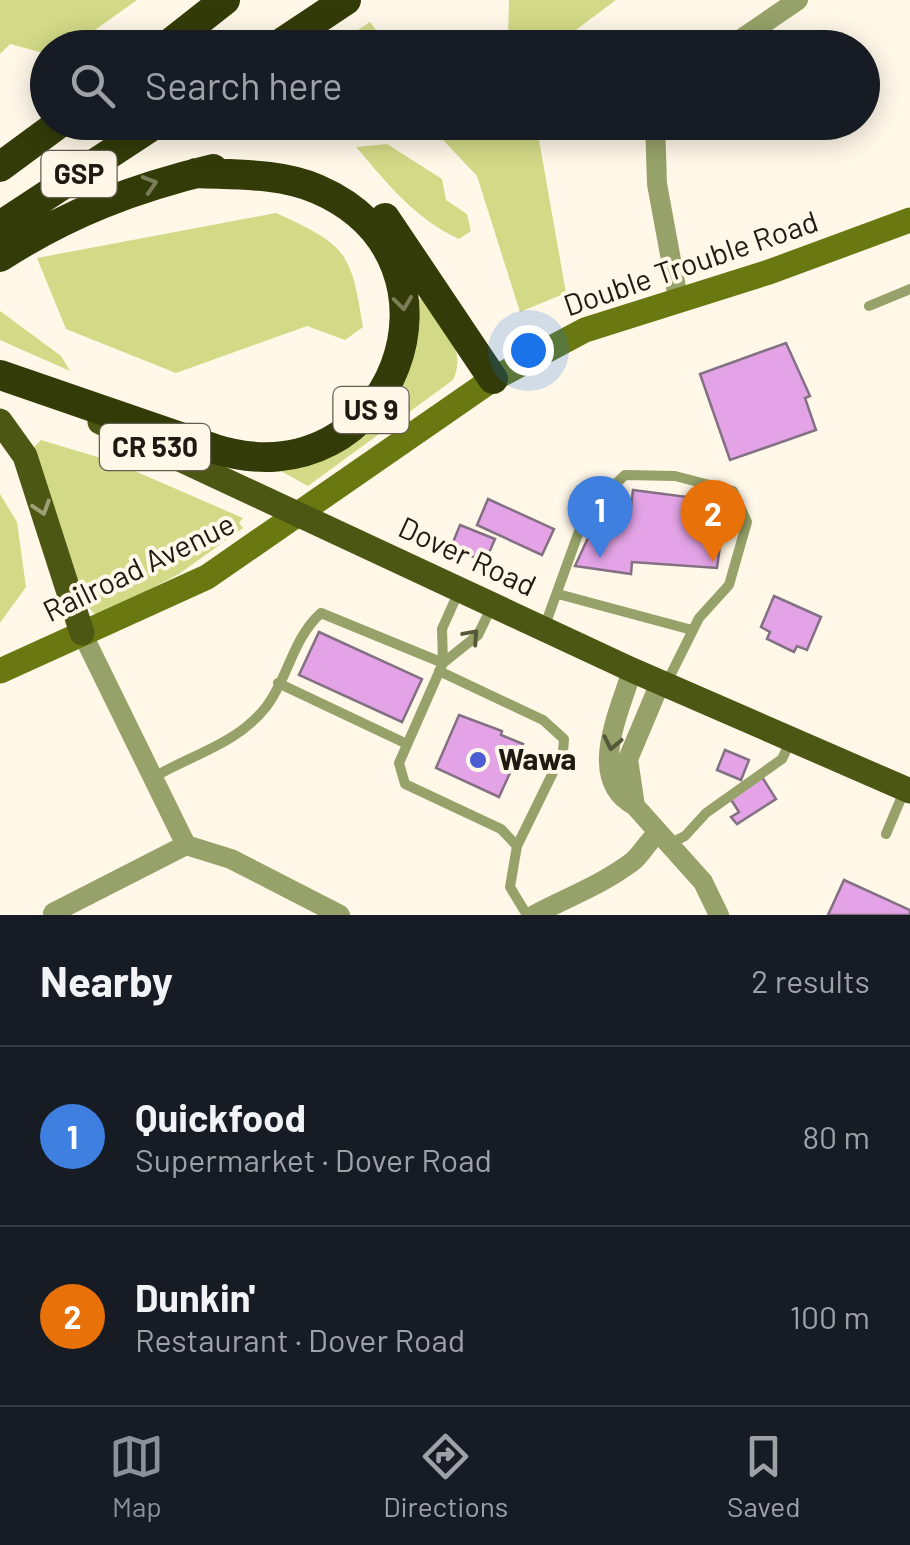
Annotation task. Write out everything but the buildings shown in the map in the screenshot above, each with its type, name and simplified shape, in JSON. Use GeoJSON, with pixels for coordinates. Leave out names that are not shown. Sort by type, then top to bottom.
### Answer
{"type":"FeatureCollection","features":[{"type":"Feature","properties":{"kind":"highway"},"geometry":{"type":"LineString","coordinates":[[187,30],[225,0]]}},
{"type":"Feature","properties":{"kind":"highway"},"geometry":{"type":"LineString","coordinates":[[301,30],[346,0]]}},
{"type":"Feature","properties":{"kind":"highway","name":"GSP"},"geometry":{"type":"LineString","coordinates":[[0,167],[37,140]]}},
{"type":"Feature","properties":{"kind":"highway","name":"GSP"},"geometry":{"type":"LineString","coordinates":[[0,226],[131,140]]}},
{"type":"Feature","properties":{"kind":"highway"},"geometry":{"type":"LineString","coordinates":[[196,173],[265,161],[319,170],[348,185],[373,206],[409,248],[494,380]]}},
{"type":"Feature","properties":{"kind":"highway","name":"US 9"},"geometry":{"type":"LineString","coordinates":[[0,257],[90,206],[160,180],[196,173],[275,178],[317,188],[353,210],[378,238],[397,272],[405,323],[400,356],[376,405],[350,430],[322,446],[270,459],[215,449],[3,377]]}},
{"type":"Feature","properties":{"kind":"main road","name":"Double Trouble Road"},"geometry":{"type":"LineString","coordinates":[[300,514],[494,380],[585,330],[769,272],[910,220]]}},
{"type":"Feature","properties":{"kind":"main road","name":"Dover Road"},"geometry":{"type":"LineString","coordinates":[[3,377],[663,684],[908,785]]}},
{"type":"Feature","properties":{"kind":"main road"},"geometry":{"type":"LineString","coordinates":[[0,421],[26,456],[82,633]]}},
{"type":"Feature","properties":{"kind":"main road","name":"Railroad Avenue"},"geometry":{"type":"LineString","coordinates":[[0,671],[207,577],[300,514]]}},
{"type":"Feature","properties":{"kind":"street"},"geometry":{"type":"LineString","coordinates":[[754,30],[798,0]]}},
{"type":"Feature","properties":{"kind":"street"},"geometry":{"type":"LineString","coordinates":[[656,140],[658,184],[678,298]]}},
{"type":"Feature","properties":{"kind":"street"},"geometry":{"type":"LineString","coordinates":[[82,633],[186,844]]}},
{"type":"Feature","properties":{"kind":"street"},"geometry":{"type":"LineString","coordinates":[[632,670],[608,756],[609,776],[621,798],[635,806],[703,882],[719,915]]}},
{"type":"Feature","properties":{"kind":"street"},"geometry":{"type":"LineString","coordinates":[[635,806],[628,759],[663,684]]}},
{"type":"Feature","properties":{"kind":"street"},"geometry":{"type":"LineString","coordinates":[[530,915],[590,891],[638,857],[642,846],[666,842]]}},
{"type":"Feature","properties":{"kind":"street"},"geometry":{"type":"LineString","coordinates":[[53,913],[186,844],[231,859],[340,915]]}},
{"type":"Feature","properties":{"kind":"lane"},"geometry":{"type":"LineString","coordinates":[[869,306],[910,289]]}},
{"type":"Feature","properties":{"kind":"lane"},"geometry":{"type":"LineString","coordinates":[[544,628],[586,512],[625,475],[675,476],[733,491],[748,522],[729,585],[692,630],[663,684]]}},
{"type":"Feature","properties":{"kind":"lane"},"geometry":{"type":"LineString","coordinates":[[459,590],[442,628],[441,667],[399,763],[405,784],[502,829],[517,846]]}},
{"type":"Feature","properties":{"kind":"lane"},"geometry":{"type":"LineString","coordinates":[[558,594],[692,630]]}},
{"type":"Feature","properties":{"kind":"lane"},"geometry":{"type":"LineString","coordinates":[[441,667],[478,635],[493,604]]}},
{"type":"Feature","properties":{"kind":"lane"},"geometry":{"type":"LineString","coordinates":[[154,776],[230,741],[267,706],[304,628],[321,614],[441,667],[544,720],[564,739],[564,752],[517,846],[510,888],[530,915]]}},
{"type":"Feature","properties":{"kind":"lane"},"geometry":{"type":"LineString","coordinates":[[278,684],[408,744]]}},
{"type":"Feature","properties":{"kind":"lane"},"geometry":{"type":"LineString","coordinates":[[666,842],[685,836],[706,813],[782,759],[792,739]]}},
{"type":"Feature","properties":{"kind":"lane"},"geometry":{"type":"LineString","coordinates":[[886,834],[908,785]]}},
{"type":"Feature","properties":{"kind":"green space"},"geometry":{"type":"Polygon","coordinates":[[[0,0],[137,0],[95,30],[30,30],[30,49],[10,44],[0,54],[0,0]]]}},
{"type":"Feature","properties":{"kind":"green space"},"geometry":{"type":"Polygon","coordinates":[[[509,0],[616,0],[576,30],[508,30],[509,0]]]}},
{"type":"Feature","properties":{"kind":"green space"},"geometry":{"type":"Polygon","coordinates":[[[370,22],[376,30],[358,30],[370,22]]]}},
{"type":"Feature","properties":{"kind":"green space"},"geometry":{"type":"Polygon","coordinates":[[[443,140],[539,140],[566,293],[520,312],[477,176],[443,140]]]}},
{"type":"Feature","properties":{"kind":"green space"},"geometry":{"type":"Polygon","coordinates":[[[387,144],[442,179],[446,200],[467,214],[471,231],[459,239],[429,221],[403,199],[356,147],[387,144]]]}},
{"type":"Feature","properties":{"kind":"green space"},"geometry":{"type":"Polygon","coordinates":[[[276,213],[331,243],[349,266],[363,327],[345,340],[307,326],[176,373],[66,329],[37,258],[276,213]]]}},
{"type":"Feature","properties":{"kind":"green space"},"geometry":{"type":"Polygon","coordinates":[[[425,297],[455,347],[457,369],[453,380],[308,486],[279,470],[340,450],[383,414],[408,363],[416,300],[425,297]]]}},
{"type":"Feature","properties":{"kind":"green space"},"geometry":{"type":"Polygon","coordinates":[[[0,311],[61,356],[70,371],[0,340],[0,311]]]}},
{"type":"Feature","properties":{"kind":"green space"},"geometry":{"type":"Polygon","coordinates":[[[41,440],[114,462],[243,518],[239,523],[243,528],[179,574],[97,617],[86,604],[34,447],[41,440]]]}},
{"type":"Feature","properties":{"kind":"green space"},"geometry":{"type":"Polygon","coordinates":[[[0,494],[17,522],[26,587],[0,623],[0,494]]]}},
{"type":"Feature","properties":{"kind":"place","name":"Quickfood"},"geometry":{"type":"Point","coordinates":[600,558]}},
{"type":"Feature","properties":{"kind":"place","name":"Dunkin'"},"geometry":{"type":"Point","coordinates":[713,562]}},
{"type":"Feature","properties":{"kind":"place","name":"Wawa"},"geometry":{"type":"Point","coordinates":[478,760]}}]}
